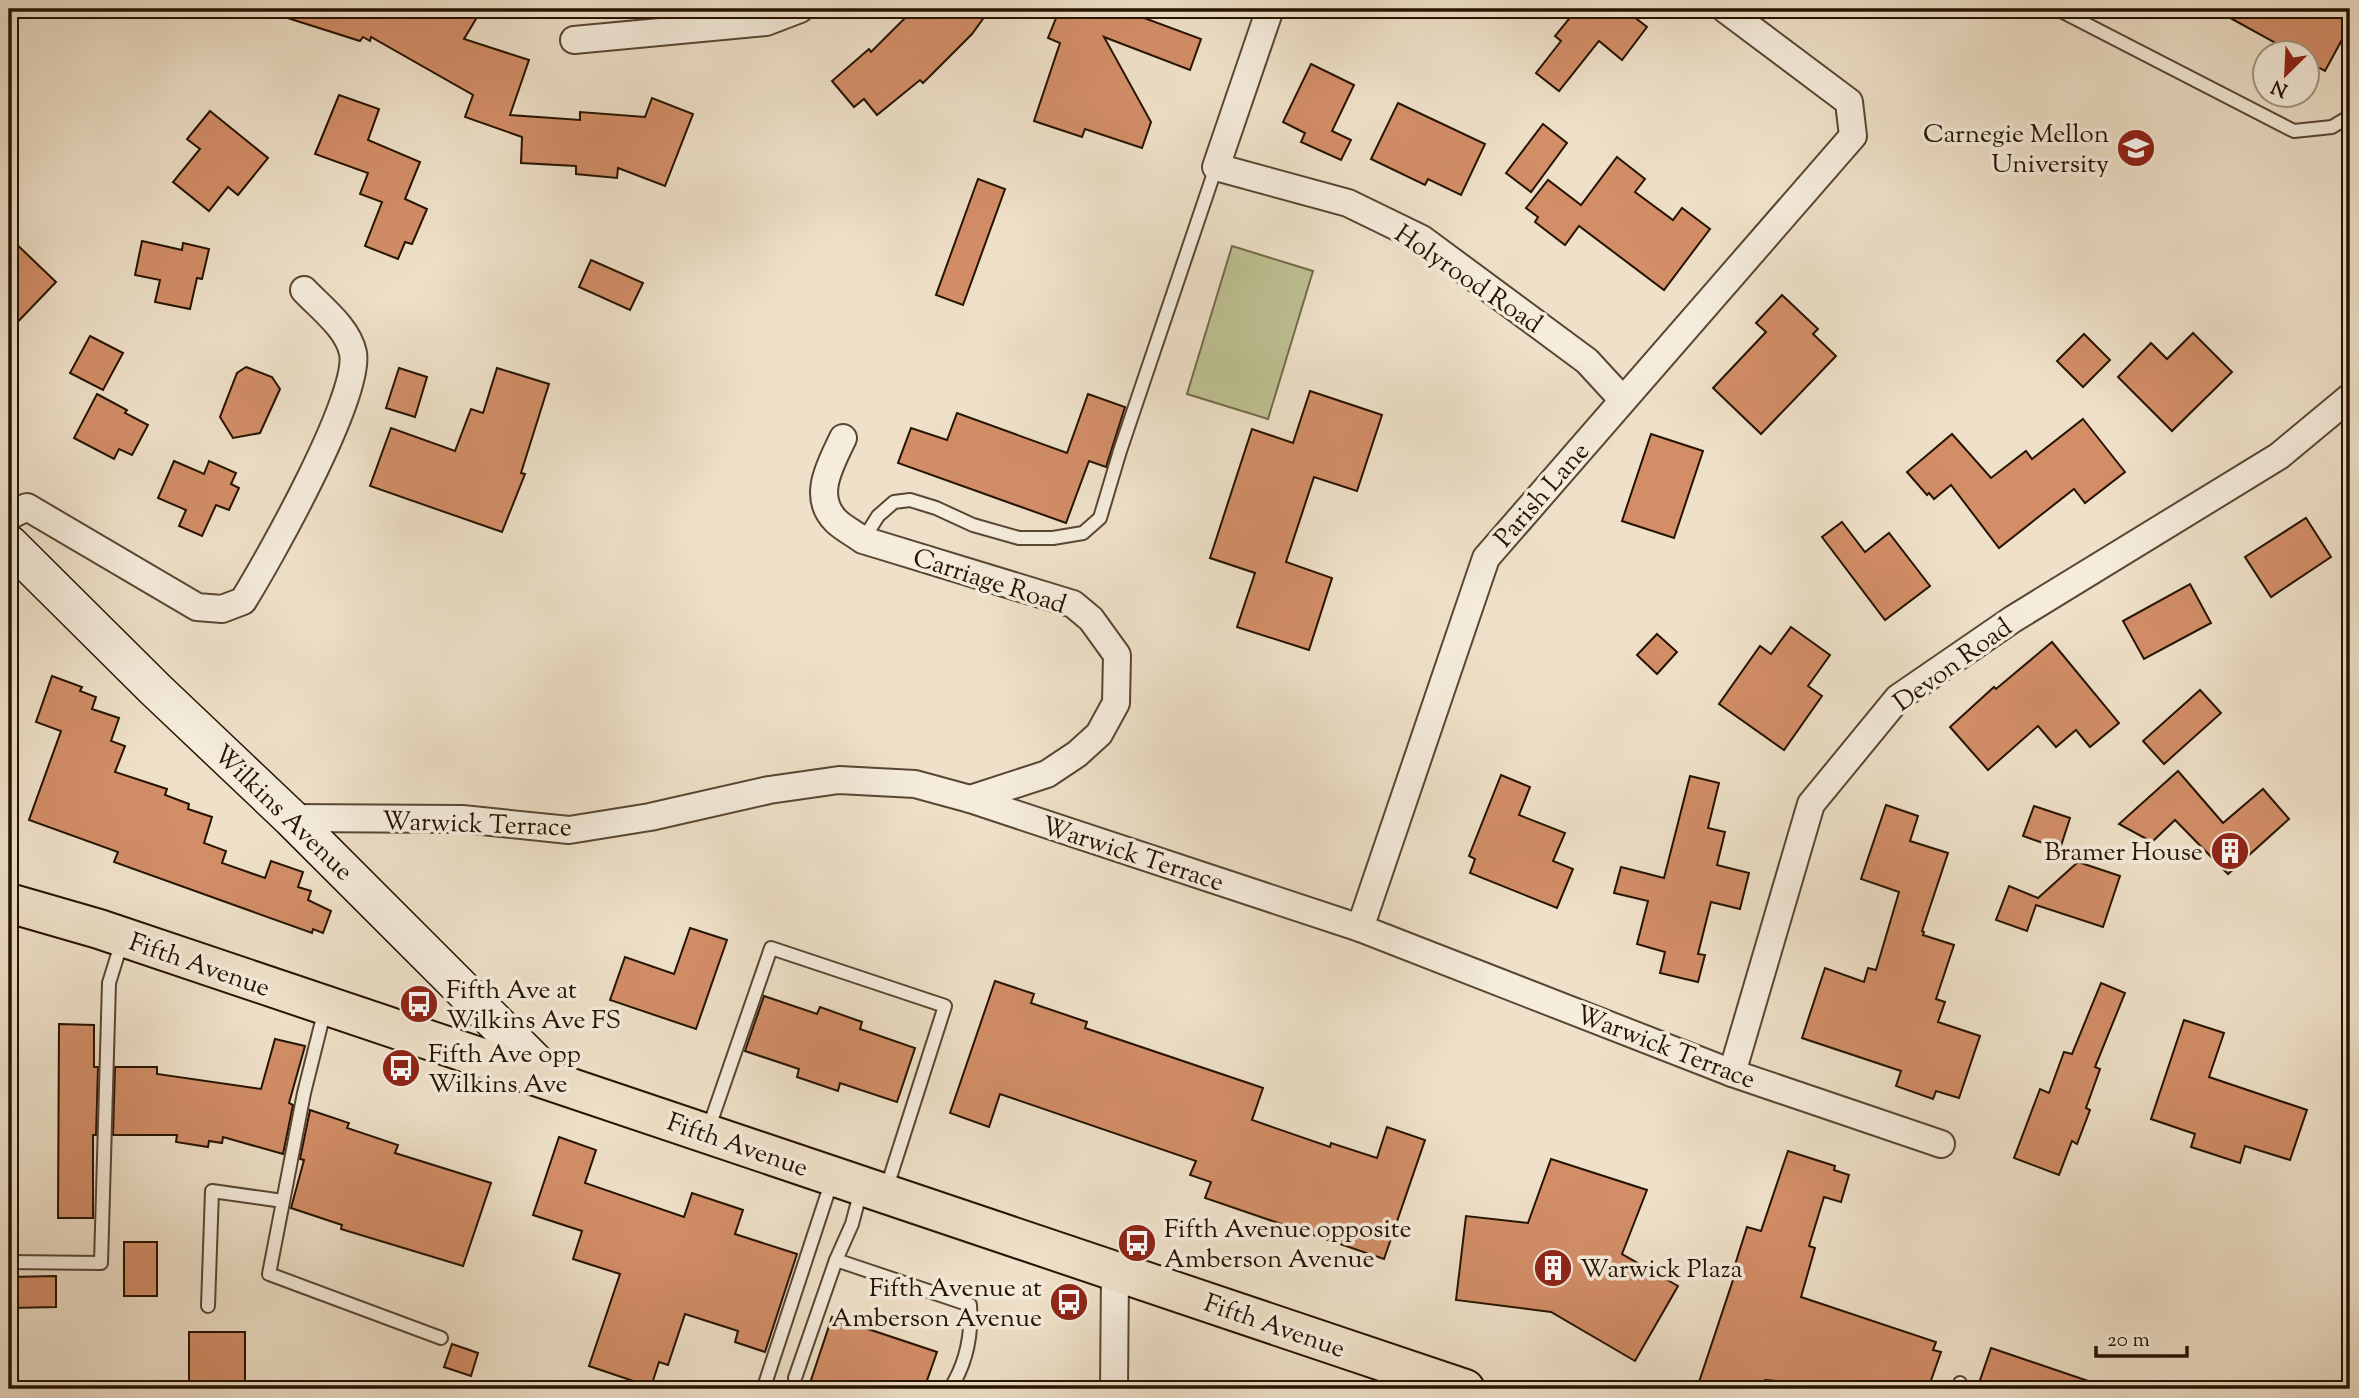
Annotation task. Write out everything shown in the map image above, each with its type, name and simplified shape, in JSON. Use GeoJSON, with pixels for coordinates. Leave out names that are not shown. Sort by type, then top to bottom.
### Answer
{"type":"FeatureCollection","features":[{"type":"Feature","properties":{"kind":"highway","name":"Fifth Avenue"},"geometry":{"type":"LineString","coordinates":[[9,903],[123,938],[1465,1389]]}},
{"type":"Feature","properties":{"kind":"main road","name":"Wilkins Avenue"},"geometry":{"type":"LineString","coordinates":[[9,544],[155,689],[291,818],[556,1083]]}},
{"type":"Feature","properties":{"kind":"street"},"geometry":{"type":"LineString","coordinates":[[574,40],[766,22],[800,9]]}},
{"type":"Feature","properties":{"kind":"street"},"geometry":{"type":"LineString","coordinates":[[1216,167],[1270,9]]}},
{"type":"Feature","properties":{"kind":"street","name":"Parish Lane"},"geometry":{"type":"LineString","coordinates":[[1360,928],[1486,558],[1853,136],[1849,102],[1725,9]]}},
{"type":"Feature","properties":{"kind":"street","name":"Holyrood Road"},"geometry":{"type":"LineString","coordinates":[[1216,167],[1348,203],[1422,239],[1587,361],[1622,399]]}},
{"type":"Feature","properties":{"kind":"street"},"geometry":{"type":"LineString","coordinates":[[9,516],[27,507],[197,607],[222,609],[243,601],[309,479],[353,377],[353,352],[342,330],[303,290]]}},
{"type":"Feature","properties":{"kind":"street","name":"Devon Road"},"geometry":{"type":"LineString","coordinates":[[1731,1073],[1811,804],[1898,698],[2013,619],[2279,456],[2350,397]]}},
{"type":"Feature","properties":{"kind":"street","name":"Carriage Road"},"geometry":{"type":"LineString","coordinates":[[842,438],[825,480],[823,499],[835,520],[863,540],[1073,604],[1091,619],[1116,655],[1116,702],[1099,734],[1077,754],[1046,774],[970,799]]}},
{"type":"Feature","properties":{"kind":"street","name":"Warwick Terrace"},"geometry":{"type":"LineString","coordinates":[[291,818],[462,819],[569,830],[650,817],[769,790],[839,780],[915,784],[970,799],[1360,928],[1731,1073],[1941,1144]]}},
{"type":"Feature","properties":{"kind":"street"},"geometry":{"type":"LineString","coordinates":[[1114,1389],[1115,1271]]}},
{"type":"Feature","properties":{"kind":"lane"},"geometry":{"type":"LineString","coordinates":[[2057,9],[2294,131],[2332,127],[2350,116]]}},
{"type":"Feature","properties":{"kind":"lane"},"geometry":{"type":"LineString","coordinates":[[863,540],[878,516],[894,502],[910,500],[936,508],[973,525],[1019,538],[1053,538],[1083,533],[1100,518],[1216,167]]}},
{"type":"Feature","properties":{"kind":"lane"},"geometry":{"type":"LineString","coordinates":[[9,1262],[101,1263],[109,983],[123,938]]}},
{"type":"Feature","properties":{"kind":"lane"},"geometry":{"type":"LineString","coordinates":[[707,1134],[771,948],[945,1006],[764,1387]]}},
{"type":"Feature","properties":{"kind":"lane"},"geometry":{"type":"LineString","coordinates":[[326,1006],[304,1093],[269,1274],[441,1338]]}},
{"type":"Feature","properties":{"kind":"lane"},"geometry":{"type":"LineString","coordinates":[[795,1378],[836,1260],[852,1224],[860,1186]]}},
{"type":"Feature","properties":{"kind":"lane"},"geometry":{"type":"LineString","coordinates":[[208,1306],[212,1192],[283,1201]]}},
{"type":"Feature","properties":{"kind":"lane"},"geometry":{"type":"LineString","coordinates":[[836,1260],[970,1305],[972,1328],[958,1376],[950,1389]]}},
{"type":"Feature","properties":{"kind":"green space"},"geometry":{"type":"Polygon","coordinates":[[[1232,246],[1313,271],[1268,419],[1187,394],[1232,246]]]}},
{"type":"Feature","properties":{"kind":"building"},"geometry":{"type":"Polygon","coordinates":[[[276,9],[482,9],[464,39],[529,60],[510,115],[580,120],[580,112],[645,117],[652,98],[693,114],[665,186],[618,168],[617,178],[576,174],[576,166],[521,163],[522,137],[465,117],[473,95],[371,37],[370,41],[363,37],[360,41],[275,14],[276,9]]]}},
{"type":"Feature","properties":{"kind":"building"},"geometry":{"type":"Polygon","coordinates":[[[914,9],[990,9],[972,34],[923,83],[920,80],[877,115],[864,99],[854,107],[832,81],[869,49],[871,52],[914,9]]]}},
{"type":"Feature","properties":{"kind":"building"},"geometry":{"type":"Polygon","coordinates":[[[1036,9],[1120,9],[1201,39],[1190,70],[1104,37],[1151,122],[1142,148],[1085,129],[1082,137],[1034,121],[1060,43],[1048,38],[1056,18],[1036,9]]]}},
{"type":"Feature","properties":{"kind":"building"},"geometry":{"type":"Polygon","coordinates":[[[1577,9],[1624,9],[1647,27],[1622,60],[1599,41],[1559,91],[1536,73],[1561,41],[1555,36],[1577,9]]]}},
{"type":"Feature","properties":{"kind":"building"},"geometry":{"type":"Polygon","coordinates":[[[2214,9],[2350,9],[2350,25],[2325,71],[2320,68],[2320,38],[2267,38],[2214,9]]]}},
{"type":"Feature","properties":{"kind":"building"},"geometry":{"type":"Polygon","coordinates":[[[1311,64],[1354,85],[1332,131],[1351,140],[1341,160],[1301,142],[1305,133],[1283,122],[1311,64]]]}},
{"type":"Feature","properties":{"kind":"building"},"geometry":{"type":"Polygon","coordinates":[[[339,95],[379,109],[368,140],[420,162],[405,199],[427,209],[412,244],[405,242],[398,259],[365,246],[382,202],[360,194],[368,173],[315,154],[339,95]]]}},
{"type":"Feature","properties":{"kind":"building"},"geometry":{"type":"Polygon","coordinates":[[[1398,103],[1485,144],[1461,195],[1428,179],[1425,185],[1371,159],[1398,103]]]}},
{"type":"Feature","properties":{"kind":"building"},"geometry":{"type":"Polygon","coordinates":[[[210,111],[268,158],[238,195],[228,187],[209,211],[173,182],[200,149],[187,139],[210,111]]]}},
{"type":"Feature","properties":{"kind":"building"},"geometry":{"type":"Polygon","coordinates":[[[1543,124],[1567,143],[1531,192],[1506,173],[1543,124]]]}},
{"type":"Feature","properties":{"kind":"building"},"geometry":{"type":"Polygon","coordinates":[[[1617,157],[1645,179],[1635,192],[1673,220],[1682,208],[1710,229],[1664,290],[1579,226],[1565,245],[1535,222],[1538,217],[1526,208],[1548,180],[1581,205],[1617,157]]]}},
{"type":"Feature","properties":{"kind":"building"},"geometry":{"type":"Polygon","coordinates":[[[978,179],[1005,189],[963,305],[936,295],[978,179]]]}},
{"type":"Feature","properties":{"kind":"building"},"geometry":{"type":"Polygon","coordinates":[[[9,237],[56,282],[9,331],[9,237]]]}},
{"type":"Feature","properties":{"kind":"building"},"geometry":{"type":"Polygon","coordinates":[[[142,241],[182,250],[183,243],[209,249],[202,279],[197,278],[190,309],[155,302],[160,280],[135,275],[142,241]]]}},
{"type":"Feature","properties":{"kind":"building"},"geometry":{"type":"Polygon","coordinates":[[[591,260],[643,283],[630,310],[579,287],[591,260]]]}},
{"type":"Feature","properties":{"kind":"building"},"geometry":{"type":"Polygon","coordinates":[[[1782,295],[1818,329],[1813,334],[1836,356],[1761,434],[1713,388],[1766,332],[1756,323],[1782,295]]]}},
{"type":"Feature","properties":{"kind":"building"},"geometry":{"type":"Polygon","coordinates":[[[2193,333],[2232,372],[2172,431],[2118,377],[2151,343],[2167,359],[2193,333]]]}},
{"type":"Feature","properties":{"kind":"building"},"geometry":{"type":"Polygon","coordinates":[[[2084,334],[2110,360],[2083,387],[2057,361],[2084,334]]]}},
{"type":"Feature","properties":{"kind":"building"},"geometry":{"type":"Polygon","coordinates":[[[90,336],[123,353],[103,390],[70,373],[90,336]]]}},
{"type":"Feature","properties":{"kind":"building"},"geometry":{"type":"Polygon","coordinates":[[[246,367],[272,377],[280,389],[260,433],[233,438],[220,417],[237,373],[246,367]]]}},
{"type":"Feature","properties":{"kind":"building"},"geometry":{"type":"Polygon","coordinates":[[[399,368],[427,377],[415,417],[386,408],[399,368]]]}},
{"type":"Feature","properties":{"kind":"building"},"geometry":{"type":"Polygon","coordinates":[[[497,368],[549,384],[521,473],[525,474],[502,532],[370,486],[391,428],[455,451],[471,409],[483,413],[497,368]]]}},
{"type":"Feature","properties":{"kind":"building"},"geometry":{"type":"Polygon","coordinates":[[[1310,391],[1382,415],[1357,491],[1314,477],[1286,562],[1332,578],[1309,650],[1237,627],[1255,573],[1210,558],[1252,429],[1293,443],[1310,391]]]}},
{"type":"Feature","properties":{"kind":"building"},"geometry":{"type":"Polygon","coordinates":[[[97,394],[148,425],[132,455],[119,449],[114,459],[74,438],[97,394]]]}},
{"type":"Feature","properties":{"kind":"building"},"geometry":{"type":"Polygon","coordinates":[[[1088,394],[1125,407],[1106,467],[1089,461],[1066,523],[898,463],[911,428],[947,440],[957,413],[1067,453],[1088,394]]]}},
{"type":"Feature","properties":{"kind":"building"},"geometry":{"type":"Polygon","coordinates":[[[2083,419],[2125,472],[2085,503],[2074,489],[1999,548],[1951,485],[1934,499],[1929,493],[1927,495],[1907,472],[1952,434],[1991,478],[2026,451],[2032,459],[2083,419]]]}},
{"type":"Feature","properties":{"kind":"building"},"geometry":{"type":"Polygon","coordinates":[[[1651,434],[1703,451],[1674,538],[1622,521],[1651,434]]]}},
{"type":"Feature","properties":{"kind":"building"},"geometry":{"type":"Polygon","coordinates":[[[174,461],[204,474],[209,461],[236,473],[231,484],[239,488],[229,510],[216,505],[202,536],[179,526],[186,510],[158,498],[174,461]]]}},
{"type":"Feature","properties":{"kind":"building"},"geometry":{"type":"Polygon","coordinates":[[[2306,518],[2331,557],[2271,597],[2245,557],[2306,518]]]}},
{"type":"Feature","properties":{"kind":"building"},"geometry":{"type":"Polygon","coordinates":[[[1842,522],[1865,552],[1889,533],[1930,586],[1885,620],[1822,537],[1842,522]]]}},
{"type":"Feature","properties":{"kind":"building"},"geometry":{"type":"Polygon","coordinates":[[[2190,584],[2211,623],[2144,659],[2123,621],[2190,584]]]}},
{"type":"Feature","properties":{"kind":"building"},"geometry":{"type":"Polygon","coordinates":[[[1791,627],[1830,655],[1808,686],[1822,696],[1784,750],[1719,704],[1760,646],[1771,654],[1791,627]]]}},
{"type":"Feature","properties":{"kind":"building"},"geometry":{"type":"Polygon","coordinates":[[[1657,634],[1677,652],[1657,674],[1637,655],[1657,634]]]}},
{"type":"Feature","properties":{"kind":"building"},"geometry":{"type":"Polygon","coordinates":[[[2052,642],[2119,723],[2090,747],[2076,730],[2056,747],[2038,726],[1988,770],[1950,727],[1994,687],[1996,689],[2052,642]]]}},
{"type":"Feature","properties":{"kind":"building"},"geometry":{"type":"Polygon","coordinates":[[[52,676],[82,687],[80,691],[96,697],[92,709],[119,718],[111,741],[125,746],[115,772],[167,789],[165,795],[189,804],[188,809],[212,817],[204,843],[226,851],[222,863],[265,878],[271,861],[303,872],[298,887],[311,891],[308,900],[331,911],[323,933],[313,929],[312,933],[114,862],[118,852],[29,820],[61,731],[36,722],[52,676]]]}},
{"type":"Feature","properties":{"kind":"building"},"geometry":{"type":"Polygon","coordinates":[[[2200,690],[2221,713],[2164,764],[2143,741],[2200,690]]]}},
{"type":"Feature","properties":{"kind":"building"},"geometry":{"type":"Polygon","coordinates":[[[2178,771],[2223,823],[2263,789],[2289,819],[2228,874],[2175,820],[2152,842],[2119,824],[2178,771]]]}},
{"type":"Feature","properties":{"kind":"building"},"geometry":{"type":"Polygon","coordinates":[[[1501,775],[1530,787],[1519,815],[1565,833],[1553,861],[1573,869],[1557,908],[1470,873],[1475,859],[1469,856],[1501,775]]]}},
{"type":"Feature","properties":{"kind":"building"},"geometry":{"type":"Polygon","coordinates":[[[1690,776],[1719,783],[1708,828],[1725,832],[1717,865],[1749,873],[1740,909],[1711,902],[1698,954],[1705,955],[1698,982],[1660,973],[1665,952],[1637,944],[1648,901],[1614,893],[1621,867],[1664,878],[1690,776]]]}},
{"type":"Feature","properties":{"kind":"building"},"geometry":{"type":"Polygon","coordinates":[[[1886,805],[1918,816],[1910,841],[1948,853],[1922,931],[1923,935],[1954,945],[1936,999],[1945,1002],[1938,1022],[1980,1036],[1959,1098],[1936,1091],[1933,1099],[1896,1086],[1901,1071],[1802,1038],[1825,968],[1864,982],[1868,968],[1876,970],[1899,892],[1861,879],[1886,805]]]}},
{"type":"Feature","properties":{"kind":"building"},"geometry":{"type":"Polygon","coordinates":[[[2034,806],[2070,818],[2060,849],[2023,836],[2034,806]]]}},
{"type":"Feature","properties":{"kind":"building"},"geometry":{"type":"Polygon","coordinates":[[[2078,862],[2120,876],[2103,927],[2036,905],[2027,931],[1996,920],[2009,886],[2038,898],[2078,862]]]}},
{"type":"Feature","properties":{"kind":"building"},"geometry":{"type":"Polygon","coordinates":[[[690,928],[727,940],[696,1029],[610,1000],[625,957],[674,974],[690,928]]]}},
{"type":"Feature","properties":{"kind":"building"},"geometry":{"type":"Polygon","coordinates":[[[995,981],[1034,994],[1031,1003],[1087,1022],[1085,1028],[1263,1088],[1252,1120],[1330,1147],[1331,1143],[1377,1158],[1387,1127],[1425,1140],[1384,1259],[1205,1198],[1211,1182],[1190,1175],[1196,1161],[1000,1094],[989,1127],[950,1113],[995,981]]]}},
{"type":"Feature","properties":{"kind":"building"},"geometry":{"type":"Polygon","coordinates":[[[2101,983],[2125,993],[2095,1067],[2100,1069],[2086,1108],[2090,1110],[2077,1144],[2072,1141],[2059,1175],[2014,1158],[2040,1089],[2049,1093],[2064,1052],[2072,1054],[2101,983]]]}},
{"type":"Feature","properties":{"kind":"building"},"geometry":{"type":"Polygon","coordinates":[[[764,996],[817,1014],[820,1007],[862,1022],[860,1029],[915,1048],[897,1102],[840,1083],[838,1091],[797,1077],[799,1069],[745,1051],[764,996]]]}},
{"type":"Feature","properties":{"kind":"building"},"geometry":{"type":"Polygon","coordinates":[[[2184,1020],[2224,1033],[2209,1077],[2307,1110],[2290,1160],[2245,1146],[2240,1163],[2191,1147],[2195,1134],[2151,1119],[2184,1020]]]}},
{"type":"Feature","properties":{"kind":"building"},"geometry":{"type":"Polygon","coordinates":[[[59,1024],[94,1025],[94,1067],[98,1067],[96,1135],[93,1135],[93,1218],[58,1218],[59,1024]]]}},
{"type":"Feature","properties":{"kind":"building"},"geometry":{"type":"Polygon","coordinates":[[[275,1039],[305,1046],[289,1103],[293,1105],[283,1154],[223,1137],[222,1143],[209,1141],[208,1147],[176,1142],[177,1135],[113,1135],[115,1067],[157,1067],[157,1074],[261,1089],[275,1039]]]}},
{"type":"Feature","properties":{"kind":"building"},"geometry":{"type":"Polygon","coordinates":[[[310,1110],[349,1123],[347,1128],[398,1145],[395,1153],[491,1183],[463,1266],[341,1229],[342,1225],[291,1208],[304,1160],[300,1159],[310,1110]]]}},
{"type":"Feature","properties":{"kind":"building"},"geometry":{"type":"Polygon","coordinates":[[[559,1137],[596,1150],[585,1183],[684,1217],[692,1193],[743,1210],[735,1234],[797,1254],[765,1352],[735,1342],[738,1331],[685,1314],[668,1365],[659,1362],[651,1387],[589,1366],[620,1274],[573,1259],[582,1231],[533,1215],[559,1137]]]}},
{"type":"Feature","properties":{"kind":"building"},"geometry":{"type":"Polygon","coordinates":[[[1788,1151],[1835,1166],[1834,1170],[1849,1175],[1841,1202],[1824,1197],[1809,1246],[1815,1248],[1801,1297],[1936,1342],[1933,1350],[1941,1352],[1928,1389],[1812,1389],[1791,1382],[1765,1380],[1761,1389],[1711,1389],[1698,1385],[1737,1268],[1734,1268],[1747,1227],[1761,1231],[1788,1151]]]}},
{"type":"Feature","properties":{"kind":"building","name":"Warwick Plaza"},"geometry":{"type":"Polygon","coordinates":[[[1551,1159],[1647,1190],[1622,1254],[1678,1286],[1635,1361],[1551,1312],[1456,1300],[1466,1216],[1528,1223],[1551,1159]]]}},
{"type":"Feature","properties":{"kind":"building"},"geometry":{"type":"Polygon","coordinates":[[[124,1242],[157,1242],[157,1296],[124,1296],[124,1242]]]}},
{"type":"Feature","properties":{"kind":"building"},"geometry":{"type":"Polygon","coordinates":[[[56,1276],[56,1307],[9,1308],[9,1277],[56,1276]]]}},
{"type":"Feature","properties":{"kind":"building"},"geometry":{"type":"Polygon","coordinates":[[[832,1317],[937,1352],[924,1389],[808,1389],[832,1317]]]}},
{"type":"Feature","properties":{"kind":"building"},"geometry":{"type":"Polygon","coordinates":[[[189,1332],[245,1332],[245,1389],[189,1389],[189,1332]]]}},
{"type":"Feature","properties":{"kind":"building"},"geometry":{"type":"Polygon","coordinates":[[[452,1344],[478,1353],[471,1376],[444,1367],[452,1344]]]}},
{"type":"Feature","properties":{"kind":"building"},"geometry":{"type":"Polygon","coordinates":[[[1991,1348],[2100,1385],[2100,1389],[1977,1389],[1991,1348]]]}},
{"type":"Feature","properties":{"kind":"place","name":"Carnegie Mellon University"},"geometry":{"type":"Point","coordinates":[2136,148]}},
{"type":"Feature","properties":{"kind":"place","name":"Bramer House"},"geometry":{"type":"Point","coordinates":[2230,851]}},
{"type":"Feature","properties":{"kind":"place","name":"Fifth Ave at Wilkins Ave FS"},"geometry":{"type":"Point","coordinates":[419,1004]}},
{"type":"Feature","properties":{"kind":"place","name":"Fifth Ave opp Wilkins Ave"},"geometry":{"type":"Point","coordinates":[401,1068]}},
{"type":"Feature","properties":{"kind":"place","name":"Fifth Avenue opposite Amberson Avenue"},"geometry":{"type":"Point","coordinates":[1137,1243]}},
{"type":"Feature","properties":{"kind":"place","name":"Warwick Plaza"},"geometry":{"type":"Point","coordinates":[1553,1268]}},
{"type":"Feature","properties":{"kind":"place","name":"Fifth Avenue at Amberson Avenue"},"geometry":{"type":"Point","coordinates":[1069,1302]}}]}
